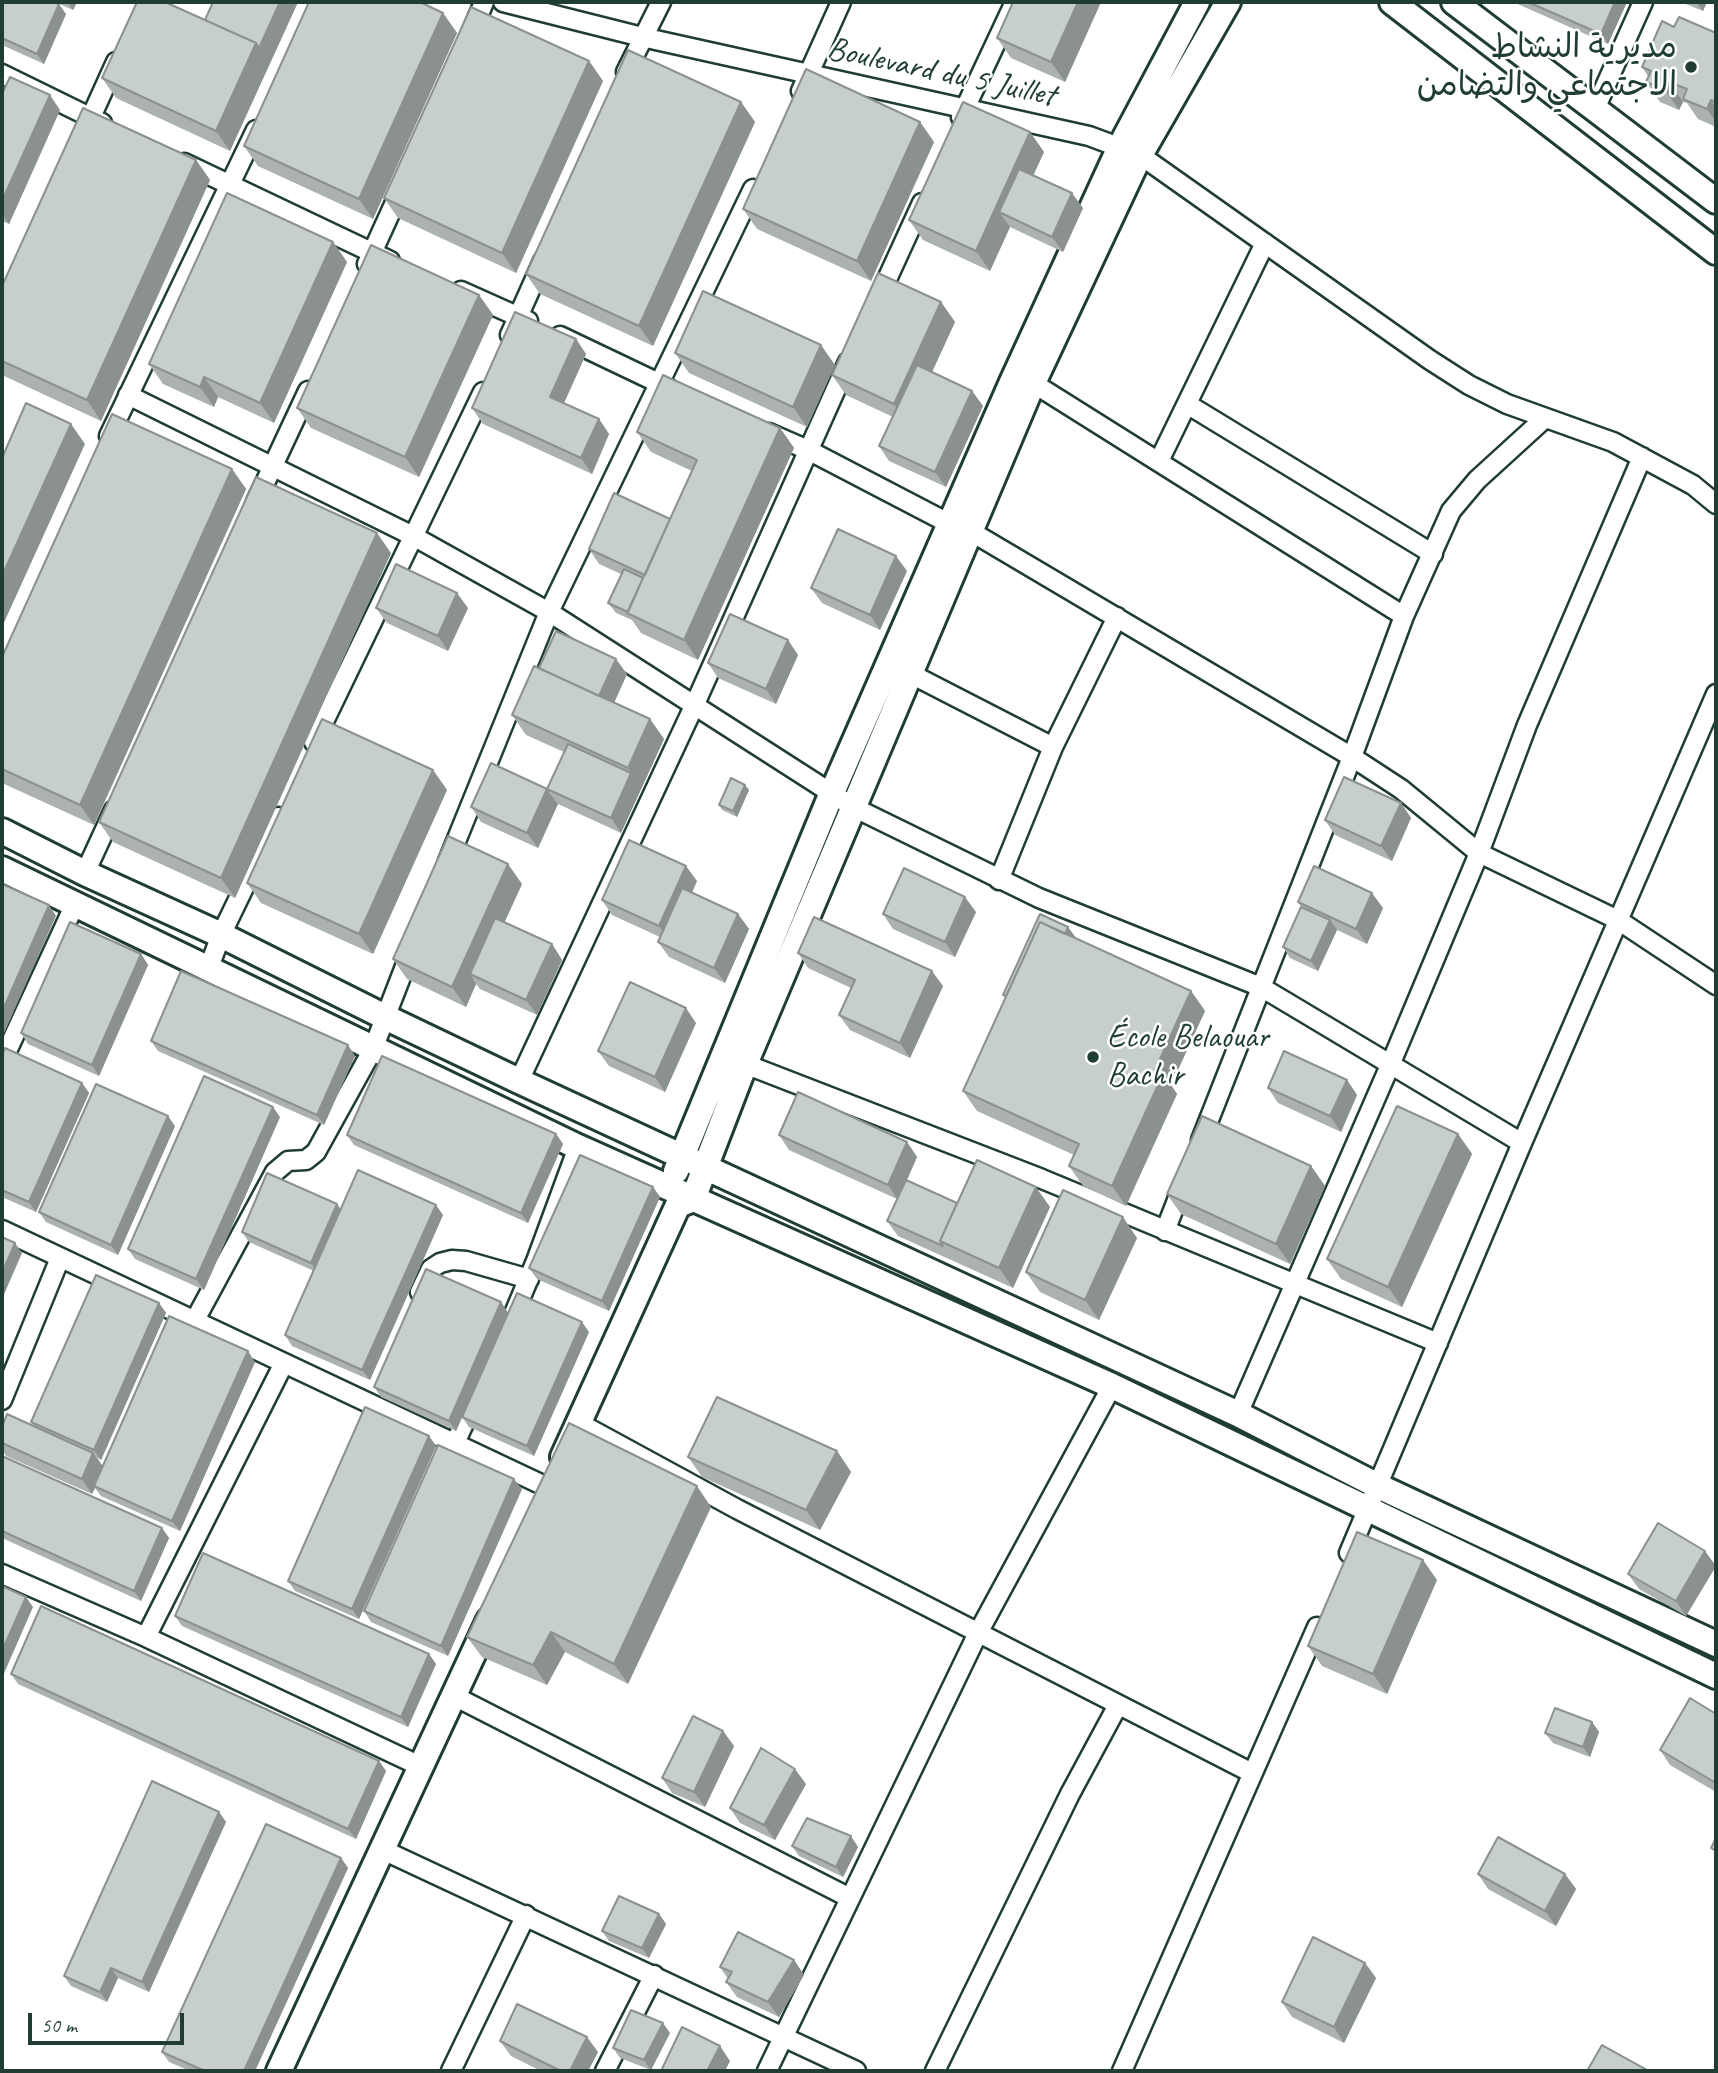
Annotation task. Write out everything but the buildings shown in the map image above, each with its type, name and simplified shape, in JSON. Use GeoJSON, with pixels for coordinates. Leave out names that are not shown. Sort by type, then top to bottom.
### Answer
{"type":"FeatureCollection","features":[{"type":"Feature","properties":{"kind":"street"},"geometry":{"type":"LineString","coordinates":[[462,52],[484,2]]}},
{"type":"Feature","properties":{"kind":"street","name":"Boulevard du 5 Juillet"},"geometry":{"type":"LineString","coordinates":[[503,2],[642,37],[1089,136],[1130,151],[1469,385],[1507,404],[1612,442],[1693,485],[1716,504]]}},
{"type":"Feature","properties":{"kind":"street"},"geometry":{"type":"LineString","coordinates":[[620,88],[661,2]]}},
{"type":"Feature","properties":{"kind":"street"},"geometry":{"type":"LineString","coordinates":[[791,111],[841,2]]}},
{"type":"Feature","properties":{"kind":"street"},"geometry":{"type":"LineString","coordinates":[[954,133],[1015,2]]}},
{"type":"Feature","properties":{"kind":"street"},"geometry":{"type":"LineString","coordinates":[[538,1513],[681,1197],[706,1168],[746,1064],[909,673],[960,527],[1197,2]]}},
{"type":"Feature","properties":{"kind":"street"},"geometry":{"type":"LineString","coordinates":[[681,1197],[681,1157],[831,795],[960,527],[1033,383],[1130,151],[1228,2]]}},
{"type":"Feature","properties":{"kind":"street"},"geometry":{"type":"LineString","coordinates":[[1392,2],[1716,252]]}},
{"type":"Feature","properties":{"kind":"street"},"geometry":{"type":"LineString","coordinates":[[1595,109],[1643,2]]}},
{"type":"Feature","properties":{"kind":"street"},"geometry":{"type":"LineString","coordinates":[[1465,5],[1716,201]]}},
{"type":"Feature","properties":{"kind":"street"},"geometry":{"type":"LineString","coordinates":[[79,143],[122,48]]}},
{"type":"Feature","properties":{"kind":"street"},"geometry":{"type":"LineString","coordinates":[[2,74],[116,130]]}},
{"type":"Feature","properties":{"kind":"street"},"geometry":{"type":"LineString","coordinates":[[99,458],[265,111]]}},
{"type":"Feature","properties":{"kind":"street"},"geometry":{"type":"LineString","coordinates":[[166,154],[409,269]]}},
{"type":"Feature","properties":{"kind":"street"},"geometry":{"type":"LineString","coordinates":[[360,278],[411,165]]}},
{"type":"Feature","properties":{"kind":"street"},"geometry":{"type":"LineString","coordinates":[[441,878],[549,612],[761,173]]}},
{"type":"Feature","properties":{"kind":"street"},"geometry":{"type":"LineString","coordinates":[[872,311],[930,184]]}},
{"type":"Feature","properties":{"kind":"street"},"geometry":{"type":"LineString","coordinates":[[501,353],[552,240]]}},
{"type":"Feature","properties":{"kind":"street"},"geometry":{"type":"LineString","coordinates":[[1159,461],[1265,243]]}},
{"type":"Feature","properties":{"kind":"street"},"geometry":{"type":"LineString","coordinates":[[446,285],[519,316],[684,394]]}},
{"type":"Feature","properties":{"kind":"street"},"geometry":{"type":"LineString","coordinates":[[519,1081],[695,704],[855,349]]}},
{"type":"Feature","properties":{"kind":"street"},"geometry":{"type":"LineString","coordinates":[[305,760],[490,377]]}},
{"type":"Feature","properties":{"kind":"street"},"geometry":{"type":"LineString","coordinates":[[250,514],[314,378]]}},
{"type":"Feature","properties":{"kind":"street"},"geometry":{"type":"LineString","coordinates":[[1033,383],[1404,616]]}},
{"type":"Feature","properties":{"kind":"street"},"geometry":{"type":"LineString","coordinates":[[128,395],[414,536],[549,612],[853,807],[1051,903],[1261,987],[1522,1143]]}},
{"type":"Feature","properties":{"kind":"street"},"geometry":{"type":"LineString","coordinates":[[1187,404],[1433,554]]}},
{"type":"Feature","properties":{"kind":"street"},"geometry":{"type":"LineString","coordinates":[[1165,1231],[1352,757],[1404,616],[1451,511],[1461,496],[1545,418]]}},
{"type":"Feature","properties":{"kind":"street"},"geometry":{"type":"LineString","coordinates":[[758,428],[808,450],[960,527],[1117,617],[1352,757],[1401,789],[1479,853],[1618,920],[1716,985]]}},
{"type":"Feature","properties":{"kind":"street"},"geometry":{"type":"LineString","coordinates":[[1238,1414],[1391,1063],[1479,853],[1527,725],[1642,457]]}},
{"type":"Feature","properties":{"kind":"street"},"geometry":{"type":"LineString","coordinates":[[999,880],[1053,747],[1117,617]]}},
{"type":"Feature","properties":{"kind":"street"},"geometry":{"type":"LineString","coordinates":[[909,673],[1053,747]]}},
{"type":"Feature","properties":{"kind":"street"},"geometry":{"type":"LineString","coordinates":[[1340,1573],[1716,694]]}},
{"type":"Feature","properties":{"kind":"street"},"geometry":{"type":"LineString","coordinates":[[208,970],[221,935],[287,797]]}},
{"type":"Feature","properties":{"kind":"street"},"geometry":{"type":"LineString","coordinates":[[85,873],[119,799]]}},
{"type":"Feature","properties":{"kind":"street"},"geometry":{"type":"LineString","coordinates":[[2,831],[519,1081],[1238,1414],[1378,1486],[1716,1644]]}},
{"type":"Feature","properties":{"kind":"street"},"geometry":{"type":"LineString","coordinates":[[2,869],[681,1197],[1112,1386],[1716,1676]]}},
{"type":"Feature","properties":{"kind":"street"},"geometry":{"type":"LineString","coordinates":[[2,1062],[75,904]]}},
{"type":"Feature","properties":{"kind":"street"},"geometry":{"type":"LineString","coordinates":[[195,1320],[275,1172],[288,1161],[306,1160],[316,1152],[373,1049],[421,929]]}},
{"type":"Feature","properties":{"kind":"street"},"geometry":{"type":"LineString","coordinates":[[746,1064],[1042,1179],[1438,1343]]}},
{"type":"Feature","properties":{"kind":"street"},"geometry":{"type":"LineString","coordinates":[[504,1335],[529,1279],[578,1147]]}},
{"type":"Feature","properties":{"kind":"street"},"geometry":{"type":"LineString","coordinates":[[2,1230],[284,1363],[371,1397],[455,1443],[549,1488]]}},
{"type":"Feature","properties":{"kind":"street"},"geometry":{"type":"LineString","coordinates":[[2,1401],[60,1258]]}},
{"type":"Feature","properties":{"kind":"street"},"geometry":{"type":"LineString","coordinates":[[414,1305],[431,1269],[452,1260],[466,1261],[529,1279]]}},
{"type":"Feature","properties":{"kind":"street"},"geometry":{"type":"LineString","coordinates":[[146,1637],[284,1363]]}},
{"type":"Feature","properties":{"kind":"street"},"geometry":{"type":"LineString","coordinates":[[767,2071],[978,1633],[1112,1386]]}},
{"type":"Feature","properties":{"kind":"street"},"geometry":{"type":"LineString","coordinates":[[455,1443],[479,1390]]}},
{"type":"Feature","properties":{"kind":"street"},"geometry":{"type":"LineString","coordinates":[[579,1423],[737,1509],[1252,1773]]}},
{"type":"Feature","properties":{"kind":"street"},"geometry":{"type":"LineString","coordinates":[[2,1574],[146,1637],[422,1767]]}},
{"type":"Feature","properties":{"kind":"street"},"geometry":{"type":"LineString","coordinates":[[279,2071],[499,1598]]}},
{"type":"Feature","properties":{"kind":"street"},"geometry":{"type":"LineString","coordinates":[[1122,2071],[1324,1611]]}},
{"type":"Feature","properties":{"kind":"street"},"geometry":{"type":"LineString","coordinates":[[454,1696],[850,1898]]}},
{"type":"Feature","properties":{"kind":"street"},"geometry":{"type":"LineString","coordinates":[[935,2071],[1070,1794],[1118,1705]]}},
{"type":"Feature","properties":{"kind":"street"},"geometry":{"type":"LineString","coordinates":[[383,1850],[856,2071]]}},
{"type":"Feature","properties":{"kind":"street"},"geometry":{"type":"LineString","coordinates":[[451,2071],[526,1915]]}},
{"type":"Feature","properties":{"kind":"street"},"geometry":{"type":"LineString","coordinates":[[605,2071],[654,1975]]}},
{"type":"Feature","properties":{"kind":"place","name":"مديرية النشاط الاجتماعي والتضامن"},"geometry":{"type":"Point","coordinates":[1691,67]}},
{"type":"Feature","properties":{"kind":"place","name":"École Belaouar Bachir"},"geometry":{"type":"Point","coordinates":[1093,1057]}}]}
